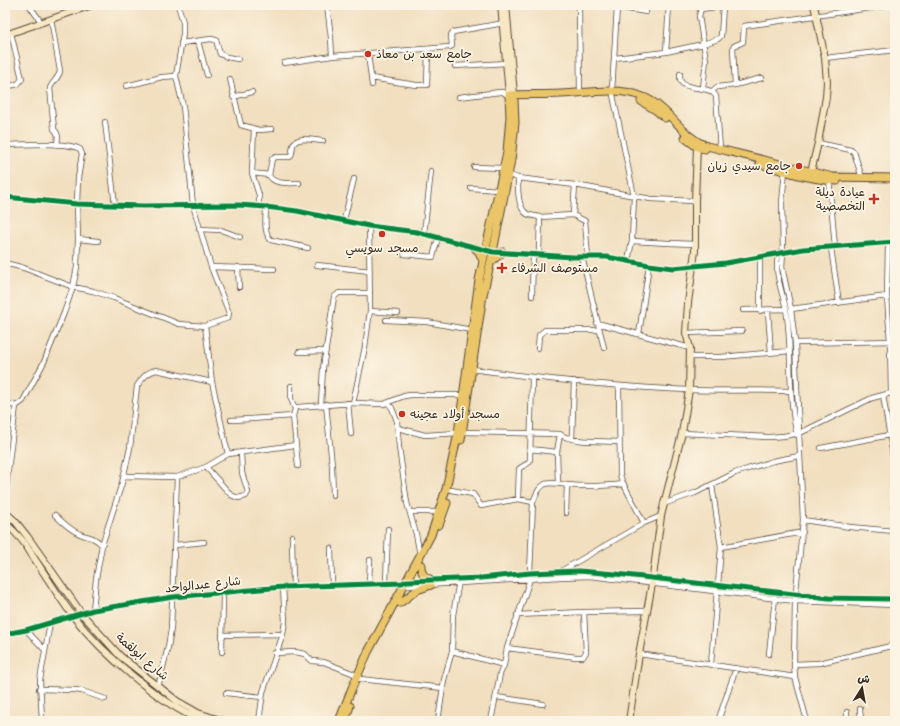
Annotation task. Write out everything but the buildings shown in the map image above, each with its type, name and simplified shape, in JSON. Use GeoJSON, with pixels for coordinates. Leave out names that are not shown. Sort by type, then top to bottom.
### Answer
{"type":"FeatureCollection","features":[{"type":"Feature","properties":{"kind":"main road"},"geometry":{"type":"LineString","coordinates":[[512,97],[580,93],[636,95],[653,102],[668,114],[698,145],[785,169],[829,179],[895,182]]}},
{"type":"Feature","properties":{"kind":"main road"},"geometry":{"type":"LineString","coordinates":[[512,97],[612,93]]}},
{"type":"Feature","properties":{"kind":"main road"},"geometry":{"type":"LineString","coordinates":[[490,251],[498,190],[509,138],[512,97]]}},
{"type":"Feature","properties":{"kind":"main road"},"geometry":{"type":"LineString","coordinates":[[339,721],[359,677],[400,603],[407,583],[421,565],[443,515],[451,490],[472,369],[487,263],[508,175],[514,134],[512,97]]}},
{"type":"Feature","properties":{"kind":"main road"},"geometry":{"type":"LineString","coordinates":[[698,145],[720,149],[785,169]]}},
{"type":"Feature","properties":{"kind":"main road"},"geometry":{"type":"LineString","coordinates":[[829,179],[895,178]]}},
{"type":"Feature","properties":{"kind":"main road"},"geometry":{"type":"LineString","coordinates":[[475,248],[487,263]]}},
{"type":"Feature","properties":{"kind":"main road"},"geometry":{"type":"LineString","coordinates":[[345,721],[368,652],[407,583],[431,536],[446,488],[460,432],[463,395],[478,286],[487,263],[503,252]]}},
{"type":"Feature","properties":{"kind":"main road"},"geometry":{"type":"LineString","coordinates":[[400,603],[417,590],[432,582],[422,574],[421,565]]}},
{"type":"Feature","properties":{"kind":"street"},"geometry":{"type":"LineString","coordinates":[[29,5],[41,22]]}},
{"type":"Feature","properties":{"kind":"street"},"geometry":{"type":"LineString","coordinates":[[5,263],[24,268],[72,287],[93,291],[114,298],[179,324],[205,326],[228,318],[230,315],[211,267],[193,205],[183,106],[176,76],[183,22],[178,5]]}},
{"type":"Feature","properties":{"kind":"street"},"geometry":{"type":"LineString","coordinates":[[327,5],[332,56]]}},
{"type":"Feature","properties":{"kind":"street"},"geometry":{"type":"LineString","coordinates":[[501,5],[512,97]]}},
{"type":"Feature","properties":{"kind":"street"},"geometry":{"type":"LineString","coordinates":[[506,5],[512,97]]}},
{"type":"Feature","properties":{"kind":"street"},"geometry":{"type":"LineString","coordinates":[[580,5],[580,93]]}},
{"type":"Feature","properties":{"kind":"street"},"geometry":{"type":"LineString","coordinates":[[666,52],[669,5]]}},
{"type":"Feature","properties":{"kind":"street"},"geometry":{"type":"LineString","coordinates":[[811,175],[826,97],[827,82],[825,58],[814,5]]}},
{"type":"Feature","properties":{"kind":"street"},"geometry":{"type":"LineString","coordinates":[[5,87],[18,84],[22,79],[8,34],[88,6]]}},
{"type":"Feature","properties":{"kind":"street"},"geometry":{"type":"LineString","coordinates":[[615,58],[666,52],[702,44],[720,38],[723,6],[708,7],[701,9],[700,11],[702,44],[706,60],[703,88]]}},
{"type":"Feature","properties":{"kind":"street"},"geometry":{"type":"LineString","coordinates":[[735,85],[733,48],[734,46],[743,42],[744,26],[884,6]]}},
{"type":"Feature","properties":{"kind":"street"},"geometry":{"type":"LineString","coordinates":[[628,261],[632,241],[634,196],[612,93],[615,58],[614,32],[617,7],[646,12]]}},
{"type":"Feature","properties":{"kind":"street"},"geometry":{"type":"LineString","coordinates":[[51,18],[60,72],[59,76],[50,88],[54,129],[58,132],[57,145]]}},
{"type":"Feature","properties":{"kind":"street"},"geometry":{"type":"LineString","coordinates":[[284,63],[332,56],[451,47],[451,35],[453,32],[504,23]]}},
{"type":"Feature","properties":{"kind":"street"},"geometry":{"type":"LineString","coordinates":[[181,43],[211,39],[216,40],[220,54],[238,59]]}},
{"type":"Feature","properties":{"kind":"street"},"geometry":{"type":"LineString","coordinates":[[198,41],[207,75]]}},
{"type":"Feature","properties":{"kind":"street"},"geometry":{"type":"LineString","coordinates":[[371,78],[416,85],[427,85],[428,49]]}},
{"type":"Feature","properties":{"kind":"street"},"geometry":{"type":"LineString","coordinates":[[825,58],[895,50]]}},
{"type":"Feature","properties":{"kind":"street"},"geometry":{"type":"LineString","coordinates":[[368,54],[372,85]]}},
{"type":"Feature","properties":{"kind":"street"},"geometry":{"type":"LineString","coordinates":[[455,66],[507,63]]}},
{"type":"Feature","properties":{"kind":"street"},"geometry":{"type":"LineString","coordinates":[[680,74],[681,80],[684,84],[712,91],[716,96],[720,149]]}},
{"type":"Feature","properties":{"kind":"street"},"geometry":{"type":"LineString","coordinates":[[126,86],[162,77],[176,76]]}},
{"type":"Feature","properties":{"kind":"street"},"geometry":{"type":"LineString","coordinates":[[712,91],[717,87],[735,85],[762,78]]}},
{"type":"Feature","properties":{"kind":"street"},"geometry":{"type":"LineString","coordinates":[[230,79],[240,124],[254,129],[272,129]]}},
{"type":"Feature","properties":{"kind":"street"},"geometry":{"type":"LineString","coordinates":[[233,97],[252,92]]}},
{"type":"Feature","properties":{"kind":"street"},"geometry":{"type":"LineString","coordinates":[[459,97],[504,92],[512,97]]}},
{"type":"Feature","properties":{"kind":"street"},"geometry":{"type":"LineString","coordinates":[[105,122],[116,205]]}},
{"type":"Feature","properties":{"kind":"street"},"geometry":{"type":"LineString","coordinates":[[254,129],[252,173],[259,195],[259,207]]}},
{"type":"Feature","properties":{"kind":"street"},"geometry":{"type":"LineString","coordinates":[[299,183],[273,181],[269,175],[272,159],[276,157],[290,157],[292,154],[293,145],[296,141],[323,141]]}},
{"type":"Feature","properties":{"kind":"street"},"geometry":{"type":"LineString","coordinates":[[818,143],[851,150],[854,152],[862,178]]}},
{"type":"Feature","properties":{"kind":"street"},"geometry":{"type":"LineString","coordinates":[[5,145],[74,146],[81,151],[77,204],[77,267],[64,312],[44,362],[23,401],[16,406],[5,494]]}},
{"type":"Feature","properties":{"kind":"street"},"geometry":{"type":"LineString","coordinates":[[629,721],[646,611],[653,581],[663,504],[682,433],[689,390],[690,348],[686,333],[688,303],[696,244],[695,201],[698,145]]}},
{"type":"Feature","properties":{"kind":"street"},"geometry":{"type":"LineString","coordinates":[[474,167],[503,168]]}},
{"type":"Feature","properties":{"kind":"street"},"geometry":{"type":"LineString","coordinates":[[785,169],[782,203],[782,245],[778,273],[786,310],[794,416],[799,439],[803,520],[795,601],[794,664],[795,677],[807,721]]}},
{"type":"Feature","properties":{"kind":"street"},"geometry":{"type":"LineString","coordinates":[[424,234],[431,171]]}},
{"type":"Feature","properties":{"kind":"street"},"geometry":{"type":"LineString","coordinates":[[252,173],[269,175]]}},
{"type":"Feature","properties":{"kind":"street"},"geometry":{"type":"LineString","coordinates":[[508,175],[518,178],[575,185],[634,196],[670,201],[695,201]]}},
{"type":"Feature","properties":{"kind":"street"},"geometry":{"type":"LineString","coordinates":[[518,178],[518,191],[523,210],[528,214],[540,217],[573,215],[586,221],[588,257]]}},
{"type":"Feature","properties":{"kind":"street"},"geometry":{"type":"LineString","coordinates":[[829,179],[833,248],[839,303]]}},
{"type":"Feature","properties":{"kind":"street"},"geometry":{"type":"LineString","coordinates":[[344,220],[354,180]]}},
{"type":"Feature","properties":{"kind":"street"},"geometry":{"type":"LineString","coordinates":[[573,215],[575,185]]}},
{"type":"Feature","properties":{"kind":"street"},"geometry":{"type":"LineString","coordinates":[[471,188],[498,190]]}},
{"type":"Feature","properties":{"kind":"street"},"geometry":{"type":"LineString","coordinates":[[5,197],[77,204],[193,205],[266,207],[297,210],[369,226],[424,234],[490,251],[582,257],[606,257],[673,268],[726,263],[803,250],[895,242]]}},
{"type":"Feature","properties":{"kind":"street"},"geometry":{"type":"LineString","coordinates":[[266,207],[266,231],[268,238],[271,240],[308,248]]}},
{"type":"Feature","properties":{"kind":"street"},"geometry":{"type":"LineString","coordinates":[[532,296],[540,217]]}},
{"type":"Feature","properties":{"kind":"street"},"geometry":{"type":"LineString","coordinates":[[351,434],[351,403],[365,346],[370,311],[369,226]]}},
{"type":"Feature","properties":{"kind":"street"},"geometry":{"type":"LineString","coordinates":[[199,229],[221,230],[240,237]]}},
{"type":"Feature","properties":{"kind":"street"},"geometry":{"type":"LineString","coordinates":[[404,254],[433,257],[438,238]]}},
{"type":"Feature","properties":{"kind":"street"},"geometry":{"type":"LineString","coordinates":[[78,239],[98,241]]}},
{"type":"Feature","properties":{"kind":"street"},"geometry":{"type":"LineString","coordinates":[[632,241],[669,244],[696,244]]}},
{"type":"Feature","properties":{"kind":"street"},"geometry":{"type":"LineString","coordinates":[[682,433],[769,437],[798,433],[872,398],[893,392],[893,341],[887,296],[888,243]]}},
{"type":"Feature","properties":{"kind":"street"},"geometry":{"type":"LineString","coordinates":[[780,254],[791,309],[795,343],[798,433]]}},
{"type":"Feature","properties":{"kind":"street"},"geometry":{"type":"LineString","coordinates":[[582,257],[604,348]]}},
{"type":"Feature","properties":{"kind":"street"},"geometry":{"type":"LineString","coordinates":[[760,258],[760,311]]}},
{"type":"Feature","properties":{"kind":"street"},"geometry":{"type":"LineString","coordinates":[[317,265],[370,271]]}},
{"type":"Feature","properties":{"kind":"street"},"geometry":{"type":"LineString","coordinates":[[639,334],[649,265]]}},
{"type":"Feature","properties":{"kind":"street"},"geometry":{"type":"LineString","coordinates":[[211,267],[274,269]]}},
{"type":"Feature","properties":{"kind":"street"},"geometry":{"type":"LineString","coordinates":[[238,267],[239,287]]}},
{"type":"Feature","properties":{"kind":"street"},"geometry":{"type":"LineString","coordinates":[[321,405],[325,351],[335,295],[339,293],[370,293]]}},
{"type":"Feature","properties":{"kind":"street"},"geometry":{"type":"LineString","coordinates":[[791,309],[887,296]]}},
{"type":"Feature","properties":{"kind":"street"},"geometry":{"type":"LineString","coordinates":[[742,310],[786,310]]}},
{"type":"Feature","properties":{"kind":"street"},"geometry":{"type":"LineString","coordinates":[[370,311],[398,313]]}},
{"type":"Feature","properties":{"kind":"street"},"geometry":{"type":"LineString","coordinates":[[768,311],[771,353]]}},
{"type":"Feature","properties":{"kind":"street"},"geometry":{"type":"LineString","coordinates":[[386,320],[427,322],[472,330]]}},
{"type":"Feature","properties":{"kind":"street"},"geometry":{"type":"LineString","coordinates":[[597,323],[690,348]]}},
{"type":"Feature","properties":{"kind":"street"},"geometry":{"type":"LineString","coordinates":[[205,326],[212,382],[228,454]]}},
{"type":"Feature","properties":{"kind":"street"},"geometry":{"type":"LineString","coordinates":[[538,348],[539,335],[545,330],[599,330]]}},
{"type":"Feature","properties":{"kind":"street"},"geometry":{"type":"LineString","coordinates":[[686,333],[742,331]]}},
{"type":"Feature","properties":{"kind":"street"},"geometry":{"type":"LineString","coordinates":[[795,343],[893,341]]}},
{"type":"Feature","properties":{"kind":"street"},"geometry":{"type":"LineString","coordinates":[[299,352],[325,351]]}},
{"type":"Feature","properties":{"kind":"street"},"geometry":{"type":"LineString","coordinates":[[690,357],[721,357],[790,352]]}},
{"type":"Feature","properties":{"kind":"street"},"geometry":{"type":"LineString","coordinates":[[472,369],[619,386],[689,390],[792,391]]}},
{"type":"Feature","properties":{"kind":"street"},"geometry":{"type":"LineString","coordinates":[[93,610],[96,578],[102,545],[124,476],[130,448],[137,386],[142,378],[150,371],[156,370],[212,382]]}},
{"type":"Feature","properties":{"kind":"street"},"geometry":{"type":"LineString","coordinates":[[518,499],[519,469],[530,462],[532,377]]}},
{"type":"Feature","properties":{"kind":"street"},"geometry":{"type":"LineString","coordinates":[[572,439],[574,381]]}},
{"type":"Feature","properties":{"kind":"street"},"geometry":{"type":"LineString","coordinates":[[291,386],[291,399],[295,409],[293,416],[298,466]]}},
{"type":"Feature","properties":{"kind":"street"},"geometry":{"type":"LineString","coordinates":[[619,386],[620,472],[624,484],[644,523]]}},
{"type":"Feature","properties":{"kind":"street"},"geometry":{"type":"LineString","coordinates":[[295,409],[300,406],[326,404],[388,403],[411,395],[463,395]]}},
{"type":"Feature","properties":{"kind":"street"},"geometry":{"type":"LineString","coordinates":[[883,395],[886,420],[894,456],[895,540]]}},
{"type":"Feature","properties":{"kind":"street"},"geometry":{"type":"LineString","coordinates":[[5,403],[16,406]]}},
{"type":"Feature","properties":{"kind":"street"},"geometry":{"type":"LineString","coordinates":[[388,403],[395,414],[398,428],[399,447],[410,512],[420,557]]}},
{"type":"Feature","properties":{"kind":"street"},"geometry":{"type":"LineString","coordinates":[[326,404],[332,465],[333,495]]}},
{"type":"Feature","properties":{"kind":"street"},"geometry":{"type":"LineString","coordinates":[[231,420],[251,420],[293,416]]}},
{"type":"Feature","properties":{"kind":"street"},"geometry":{"type":"LineString","coordinates":[[398,428],[425,435],[442,435],[460,432],[560,434],[563,437],[572,439],[619,442]]}},
{"type":"Feature","properties":{"kind":"street"},"geometry":{"type":"LineString","coordinates":[[558,483],[557,452],[560,434]]}},
{"type":"Feature","properties":{"kind":"street"},"geometry":{"type":"LineString","coordinates":[[821,448],[890,435]]}},
{"type":"Feature","properties":{"kind":"street"},"geometry":{"type":"LineString","coordinates":[[124,476],[176,477],[206,467],[228,454],[296,445]]}},
{"type":"Feature","properties":{"kind":"street"},"geometry":{"type":"LineString","coordinates":[[530,449],[557,452]]}},
{"type":"Feature","properties":{"kind":"street"},"geometry":{"type":"LineString","coordinates":[[206,467],[231,495],[238,498],[246,496],[248,492],[242,473],[241,452]]}},
{"type":"Feature","properties":{"kind":"street"},"geometry":{"type":"LineString","coordinates":[[663,504],[695,493],[735,473],[800,456]]}},
{"type":"Feature","properties":{"kind":"street"},"geometry":{"type":"LineString","coordinates":[[158,687],[170,638],[175,545],[176,477]]}},
{"type":"Feature","properties":{"kind":"street"},"geometry":{"type":"LineString","coordinates":[[530,573],[533,502],[536,492],[542,486],[558,483],[567,485],[624,484]]}},
{"type":"Feature","properties":{"kind":"street"},"geometry":{"type":"LineString","coordinates":[[566,513],[567,485]]}},
{"type":"Feature","properties":{"kind":"street"},"geometry":{"type":"LineString","coordinates":[[712,485],[722,547],[718,586]]}},
{"type":"Feature","properties":{"kind":"street"},"geometry":{"type":"LineString","coordinates":[[451,490],[473,494],[481,506],[518,499],[533,502]]}},
{"type":"Feature","properties":{"kind":"street","name":"شارع ابولقمة"},"geometry":{"type":"LineString","coordinates":[[5,512],[15,521],[27,536],[82,614],[120,656],[177,701],[198,713],[223,721]]}},
{"type":"Feature","properties":{"kind":"street"},"geometry":{"type":"LineString","coordinates":[[410,512],[439,512]]}},
{"type":"Feature","properties":{"kind":"street"},"geometry":{"type":"LineString","coordinates":[[54,515],[67,526],[81,534],[89,536],[102,545]]}},
{"type":"Feature","properties":{"kind":"street"},"geometry":{"type":"LineString","coordinates":[[560,572],[644,523],[661,516]]}},
{"type":"Feature","properties":{"kind":"street"},"geometry":{"type":"LineString","coordinates":[[803,520],[850,527],[894,531]]}},
{"type":"Feature","properties":{"kind":"street","name":"شارع ابولقمة"},"geometry":{"type":"LineString","coordinates":[[5,523],[23,541],[73,616],[90,636],[133,676],[169,703],[192,717],[202,721]]}},
{"type":"Feature","properties":{"kind":"street"},"geometry":{"type":"LineString","coordinates":[[386,583],[388,529]]}},
{"type":"Feature","properties":{"kind":"street"},"geometry":{"type":"LineString","coordinates":[[722,547],[802,532]]}},
{"type":"Feature","properties":{"kind":"street"},"geometry":{"type":"LineString","coordinates":[[292,536],[293,587]]}},
{"type":"Feature","properties":{"kind":"street"},"geometry":{"type":"LineString","coordinates":[[175,545],[204,542]]}},
{"type":"Feature","properties":{"kind":"street"},"geometry":{"type":"LineString","coordinates":[[332,548],[332,585]]}},
{"type":"Feature","properties":{"kind":"street"},"geometry":{"type":"LineString","coordinates":[[369,583],[370,560]]}},
{"type":"Feature","properties":{"kind":"street"},"geometry":{"type":"LineString","coordinates":[[459,581],[530,573],[579,571],[616,574],[717,591],[795,601],[895,605]]}},
{"type":"Feature","properties":{"kind":"street"},"geometry":{"type":"LineString","coordinates":[[459,581],[590,576],[718,586],[829,598],[895,599]]}},
{"type":"Feature","properties":{"kind":"street"},"geometry":{"type":"LineString","coordinates":[[491,721],[500,674],[504,665],[507,648],[530,579]]}},
{"type":"Feature","properties":{"kind":"street"},"geometry":{"type":"LineString","coordinates":[[438,721],[443,688],[452,651],[453,615],[459,581]]}},
{"type":"Feature","properties":{"kind":"street","name":"شارع عبدالواحد"},"geometry":{"type":"LineString","coordinates":[[5,634],[50,624],[93,610],[173,597],[284,587],[459,581]]}},
{"type":"Feature","properties":{"kind":"street"},"geometry":{"type":"LineString","coordinates":[[259,721],[262,697],[275,653],[283,634],[285,622],[284,587]]}},
{"type":"Feature","properties":{"kind":"street"},"geometry":{"type":"LineString","coordinates":[[711,664],[717,591]]}},
{"type":"Feature","properties":{"kind":"street"},"geometry":{"type":"LineString","coordinates":[[222,652],[223,592]]}},
{"type":"Feature","properties":{"kind":"street"},"geometry":{"type":"LineString","coordinates":[[769,654],[775,598]]}},
{"type":"Feature","properties":{"kind":"street"},"geometry":{"type":"LineString","coordinates":[[517,615],[646,611]]}},
{"type":"Feature","properties":{"kind":"street"},"geometry":{"type":"LineString","coordinates":[[507,648],[570,657],[583,657],[586,652],[584,612]]}},
{"type":"Feature","properties":{"kind":"street"},"geometry":{"type":"LineString","coordinates":[[42,721],[40,689],[44,649],[50,624]]}},
{"type":"Feature","properties":{"kind":"street"},"geometry":{"type":"LineString","coordinates":[[26,630],[44,649]]}},
{"type":"Feature","properties":{"kind":"street"},"geometry":{"type":"LineString","coordinates":[[222,635],[283,634]]}},
{"type":"Feature","properties":{"kind":"street"},"geometry":{"type":"LineString","coordinates":[[794,664],[820,663],[895,645]]}},
{"type":"Feature","properties":{"kind":"street"},"geometry":{"type":"LineString","coordinates":[[452,651],[504,665]]}},
{"type":"Feature","properties":{"kind":"street"},"geometry":{"type":"LineString","coordinates":[[275,653],[295,652],[305,654],[312,661],[324,662],[359,677],[443,688]]}},
{"type":"Feature","properties":{"kind":"street"},"geometry":{"type":"LineString","coordinates":[[639,654],[795,677]]}},
{"type":"Feature","properties":{"kind":"street"},"geometry":{"type":"LineString","coordinates":[[718,721],[736,668]]}},
{"type":"Feature","properties":{"kind":"street"},"geometry":{"type":"LineString","coordinates":[[40,689],[82,691],[105,700]]}},
{"type":"Feature","properties":{"kind":"street"},"geometry":{"type":"LineString","coordinates":[[226,694],[262,697]]}},
{"type":"Feature","properties":{"kind":"street"},"geometry":{"type":"LineString","coordinates":[[496,697],[543,704]]}},
{"type":"Feature","properties":{"kind":"street"},"geometry":{"type":"LineString","coordinates":[[860,709],[861,721]]}},
{"type":"Feature","properties":{"kind":"street"},"geometry":{"type":"LineString","coordinates":[[847,712],[847,721]]}},
{"type":"Feature","properties":{"kind":"cycle path"},"geometry":{"type":"LineString","coordinates":[[5,197],[77,204],[143,206],[239,205],[266,207],[297,211],[369,226],[417,232],[493,252],[573,257],[607,257],[673,268],[726,263],[803,249],[895,242]]}},
{"type":"Feature","properties":{"kind":"cycle path"},"geometry":{"type":"LineString","coordinates":[[5,634],[26,630],[93,610],[173,597],[283,587],[402,583],[407,581],[481,578],[530,573],[579,571],[829,598],[895,599]]}},
{"type":"Feature","properties":{"kind":"place","name":"جامع سعد بن معاذ"},"geometry":{"type":"Point","coordinates":[368,54]}},
{"type":"Feature","properties":{"kind":"place","name":"جامع سيدي زيان"},"geometry":{"type":"Point","coordinates":[799,166]}},
{"type":"Feature","properties":{"kind":"place","name":"عيادة ديلة التخصصية"},"geometry":{"type":"Point","coordinates":[874,199]}},
{"type":"Feature","properties":{"kind":"place","name":"مسجد سويسي"},"geometry":{"type":"Point","coordinates":[382,234]}},
{"type":"Feature","properties":{"kind":"place","name":"مستوصف الشرفاء"},"geometry":{"type":"Point","coordinates":[502,268]}},
{"type":"Feature","properties":{"kind":"place","name":"مسجد أولاد عجينه"},"geometry":{"type":"Point","coordinates":[402,414]}}]}
